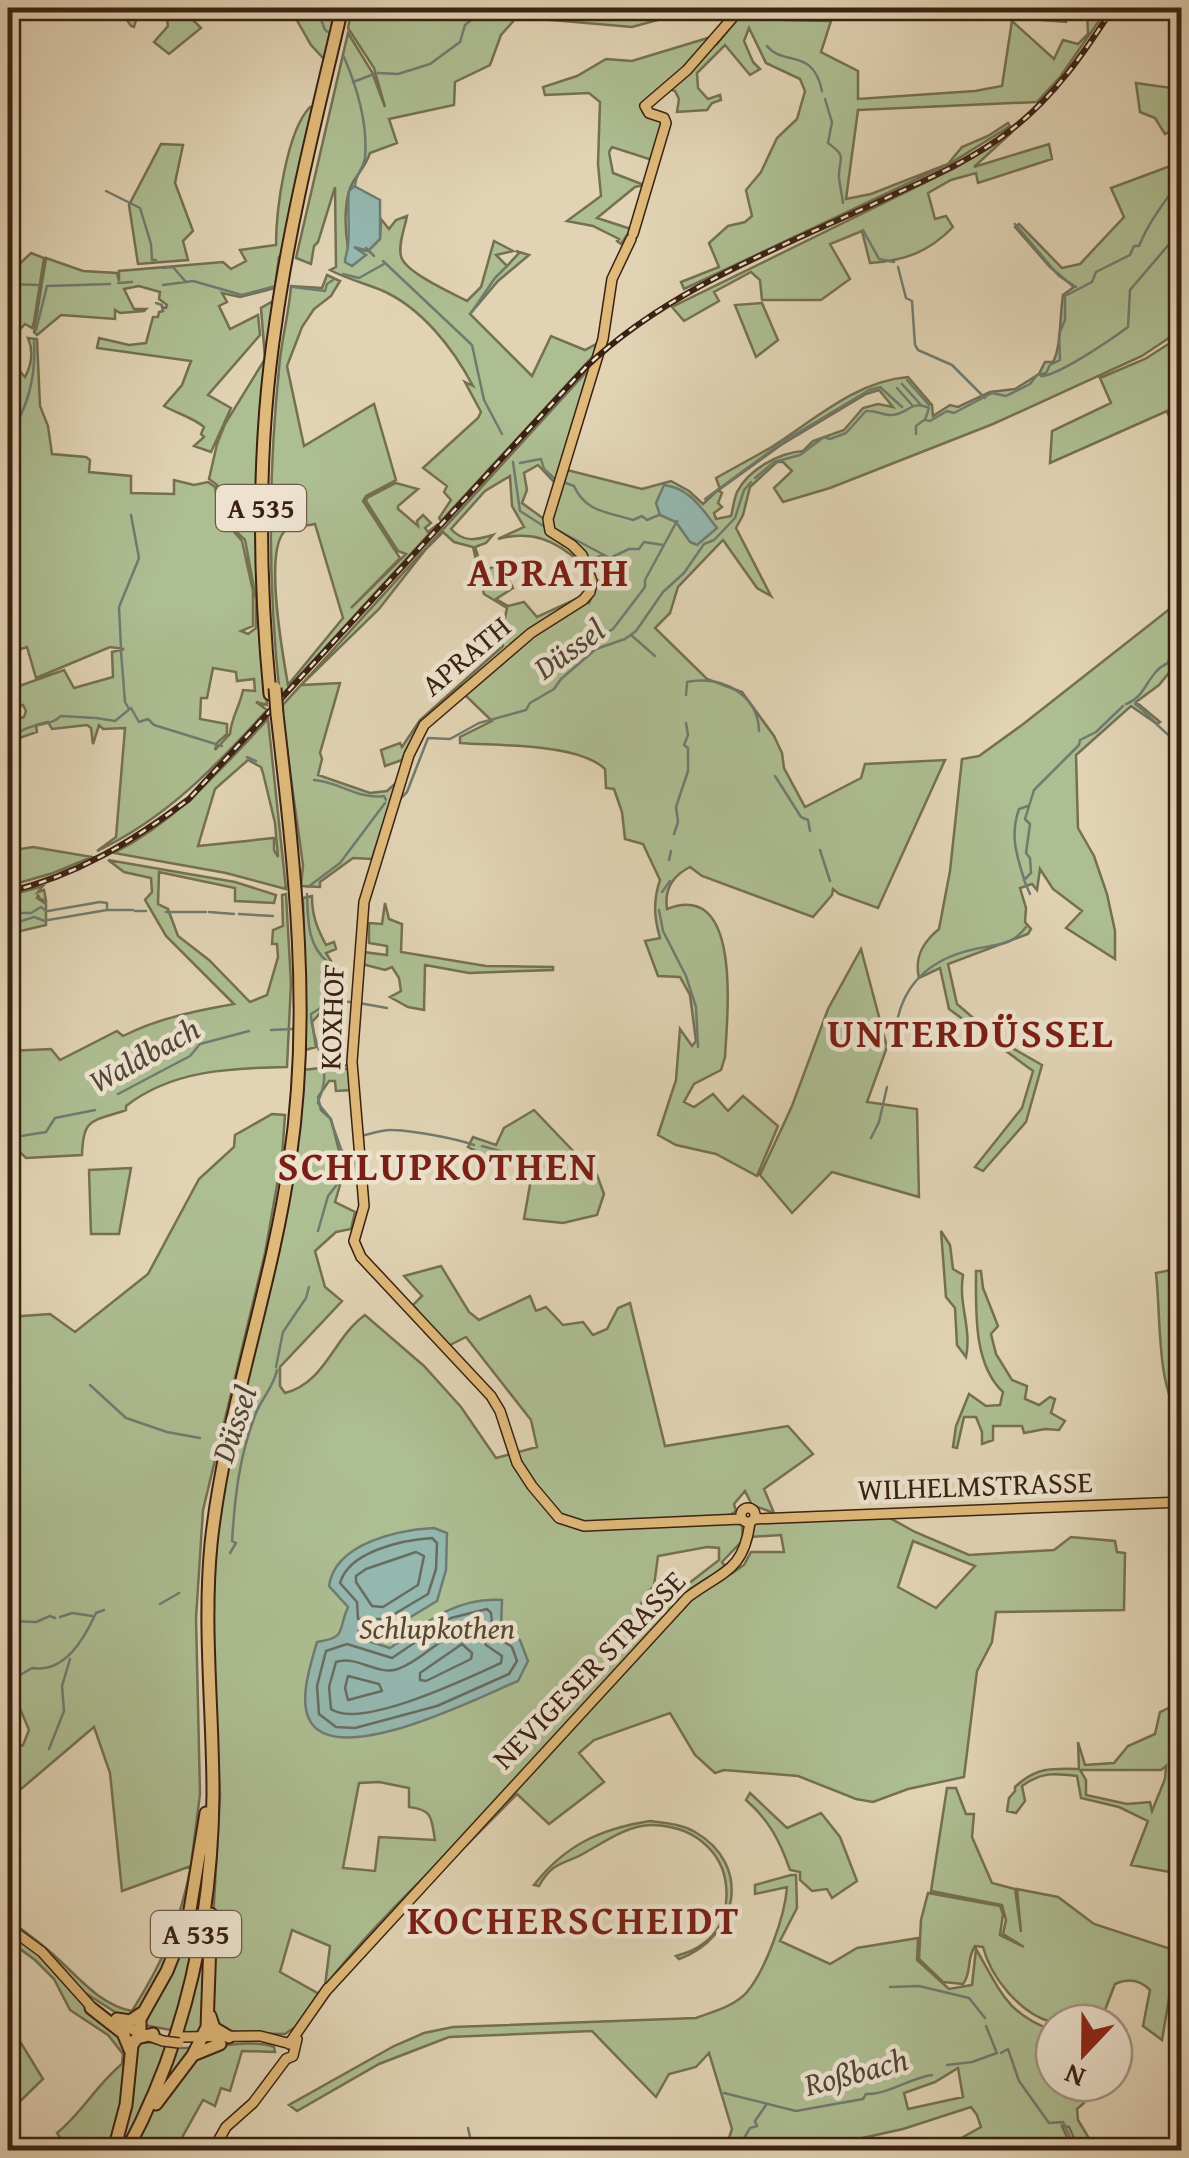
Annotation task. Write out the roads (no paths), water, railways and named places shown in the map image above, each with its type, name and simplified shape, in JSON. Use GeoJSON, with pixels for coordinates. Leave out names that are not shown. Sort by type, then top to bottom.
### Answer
{"type":"FeatureCollection","features":[{"type":"Feature","properties":{"kind":"highway","name":"A 535"},"geometry":{"type":"LineString","coordinates":[[122,2149],[163,2056],[186,1982],[203,1880],[207,1809],[204,1556],[216,1463],[272,1231],[295,1088],[297,957],[289,842],[263,624],[260,528],[264,430],[296,223],[345,8]]}},
{"type":"Feature","properties":{"kind":"highway","name":"A 535"},"geometry":{"type":"LineString","coordinates":[[122,2149],[168,2058],[202,1933],[210,1860],[212,1782],[205,1630]]}},
{"type":"Feature","properties":{"kind":"highway"},"geometry":{"type":"LineString","coordinates":[[117,2019],[130,2020],[145,2010],[167,1970],[189,1916],[207,1809]]}},
{"type":"Feature","properties":{"kind":"highway"},"geometry":{"type":"LineString","coordinates":[[122,2149],[162,2094],[191,2042],[207,2027],[210,1860]]}},
{"type":"Feature","properties":{"kind":"highway"},"geometry":{"type":"LineString","coordinates":[[208,2002],[214,2028],[238,2039]]}},
{"type":"Feature","properties":{"kind":"highway"},"geometry":{"type":"LineString","coordinates":[[92,2008],[123,2033],[130,2060]]}},
{"type":"Feature","properties":{"kind":"highway"},"geometry":{"type":"LineString","coordinates":[[122,2149],[134,2041],[152,2035],[145,2010]]}},
{"type":"Feature","properties":{"kind":"highway"},"geometry":{"type":"LineString","coordinates":[[191,2042],[238,2039]]}},
{"type":"Feature","properties":{"kind":"main road","name":"APRATH"},"geometry":{"type":"LineString","coordinates":[[397,797],[414,741],[436,713],[542,625],[590,592],[592,581],[582,556],[548,529],[604,334],[609,290],[632,236],[666,123],[664,118],[648,113],[644,106],[687,70],[741,8]]}},
{"type":"Feature","properties":{"kind":"main road","name":"KOXHOF"},"geometry":{"type":"LineString","coordinates":[[397,797],[362,916],[352,1062],[364,1206],[354,1245],[491,1396],[517,1463],[560,1518],[584,1526],[726,1520],[748,1524]]}},
{"type":"Feature","properties":{"kind":"main road","name":"WILHELMSTRASSE"},"geometry":{"type":"LineString","coordinates":[[748,1524],[770,1518],[1182,1502]]}},
{"type":"Feature","properties":{"kind":"main road","name":"NEVIGESER STRASSE"},"geometry":{"type":"LineString","coordinates":[[213,2150],[226,2127],[253,2103],[271,2078],[333,1979],[688,1597],[737,1562],[748,1524]]}},
{"type":"Feature","properties":{"kind":"main road"},"geometry":{"type":"LineString","coordinates":[[8,1927],[48,1958],[92,2008],[152,2035],[191,2042],[268,2038],[285,2050]]}},
{"type":"Feature","properties":{"kind":"main road"},"geometry":{"type":"LineString","coordinates":[[76,1991],[117,2019],[152,2035]]}},
{"type":"Feature","properties":{"kind":"water"},"geometry":{"type":"Polygon","coordinates":[[[354,186],[380,200],[380,239],[368,251],[354,247],[366,255],[352,266],[345,262],[349,191],[354,186]]]}},
{"type":"Feature","properties":{"kind":"water"},"geometry":{"type":"Polygon","coordinates":[[[664,485],[688,495],[717,528],[697,545],[690,542],[676,522],[660,515],[656,503],[664,485]]]}},
{"type":"Feature","properties":{"kind":"water"},"geometry":{"type":"Polygon","coordinates":[[[434,1528],[447,1533],[446,1570],[437,1601],[389,1630],[359,1630],[356,1637],[390,1648],[456,1607],[502,1600],[501,1629],[520,1640],[528,1661],[518,1681],[409,1726],[347,1738],[324,1733],[309,1719],[306,1691],[317,1642],[338,1635],[348,1607],[329,1586],[334,1571],[355,1549],[370,1542],[434,1528]]]}},
{"type":"Feature","properties":{"kind":"waterway"},"geometry":{"type":"LineString","coordinates":[[317,8],[325,30],[330,33]]}},
{"type":"Feature","properties":{"kind":"waterway"},"geometry":{"type":"LineString","coordinates":[[378,73],[398,74],[430,64],[460,42],[465,25],[486,8]]}},
{"type":"Feature","properties":{"kind":"waterway"},"geometry":{"type":"LineString","coordinates":[[1126,9],[1140,8]]}},
{"type":"Feature","properties":{"kind":"waterway"},"geometry":{"type":"LineString","coordinates":[[767,46],[812,68],[822,91]]}},
{"type":"Feature","properties":{"kind":"waterway"},"geometry":{"type":"LineString","coordinates":[[344,57],[357,92],[365,132],[365,158],[355,187]]}},
{"type":"Feature","properties":{"kind":"waterway"},"geometry":{"type":"LineString","coordinates":[[353,82],[374,74]]}},
{"type":"Feature","properties":{"kind":"waterway"},"geometry":{"type":"LineString","coordinates":[[825,99],[832,122],[828,143],[841,159],[843,203]]}},
{"type":"Feature","properties":{"kind":"waterway","name":"Düssel"},"geometry":{"type":"LineString","coordinates":[[755,478],[774,462],[800,455],[824,437],[830,439],[846,433],[866,411],[896,415],[923,406],[929,408],[925,420],[930,421],[992,393],[1006,396],[1046,373],[1050,365],[1060,360],[1059,334],[1065,320],[1065,296],[1092,282],[1096,272],[1130,255],[1134,246],[1139,246],[1182,178]]}},
{"type":"Feature","properties":{"kind":"waterway"},"geometry":{"type":"LineString","coordinates":[[106,191],[140,208],[152,260],[156,260]]}},
{"type":"Feature","properties":{"kind":"waterway"},"geometry":{"type":"LineString","coordinates":[[1015,224],[1059,276],[1076,287]]}},
{"type":"Feature","properties":{"kind":"waterway","name":"Düssel"},"geometry":{"type":"LineString","coordinates":[[1041,376],[1071,364],[1128,327],[1130,290],[1182,229]]}},
{"type":"Feature","properties":{"kind":"waterway"},"geometry":{"type":"LineString","coordinates":[[863,230],[879,259],[894,262]]}},
{"type":"Feature","properties":{"kind":"waterway"},"geometry":{"type":"LineString","coordinates":[[366,248],[374,256]]}},
{"type":"Feature","properties":{"kind":"waterway"},"geometry":{"type":"LineString","coordinates":[[383,261],[472,345],[484,400],[502,434]]}},
{"type":"Feature","properties":{"kind":"waterway"},"geometry":{"type":"LineString","coordinates":[[343,274],[359,278],[384,264]]}},
{"type":"Feature","properties":{"kind":"waterway"},"geometry":{"type":"LineString","coordinates":[[471,313],[507,266]]}},
{"type":"Feature","properties":{"kind":"waterway"},"geometry":{"type":"LineString","coordinates":[[163,268],[173,267],[185,281]]}},
{"type":"Feature","properties":{"kind":"waterway"},"geometry":{"type":"LineString","coordinates":[[898,267],[906,298],[912,301],[918,350],[952,365],[985,398]]}},
{"type":"Feature","properties":{"kind":"waterway"},"geometry":{"type":"LineString","coordinates":[[293,287],[325,291],[333,280]]}},
{"type":"Feature","properties":{"kind":"waterway"},"geometry":{"type":"LineString","coordinates":[[163,285],[193,281],[242,295],[276,286]]}},
{"type":"Feature","properties":{"kind":"waterway"},"geometry":{"type":"LineString","coordinates":[[118,283],[132,282]]}},
{"type":"Feature","properties":{"kind":"waterway"},"geometry":{"type":"LineString","coordinates":[[8,284],[38,285]]}},
{"type":"Feature","properties":{"kind":"waterway"},"geometry":{"type":"LineString","coordinates":[[36,330],[47,286],[110,284]]}},
{"type":"Feature","properties":{"kind":"waterway"},"geometry":{"type":"LineString","coordinates":[[156,303],[162,305]]}},
{"type":"Feature","properties":{"kind":"waterway"},"geometry":{"type":"LineString","coordinates":[[8,433],[30,390],[34,341]]}},
{"type":"Feature","properties":{"kind":"waterway"},"geometry":{"type":"LineString","coordinates":[[907,380],[929,405]]}},
{"type":"Feature","properties":{"kind":"waterway"},"geometry":{"type":"LineString","coordinates":[[902,384],[921,405]]}},
{"type":"Feature","properties":{"kind":"waterway"},"geometry":{"type":"LineString","coordinates":[[705,499],[784,441],[869,390],[880,387],[902,407]]}},
{"type":"Feature","properties":{"kind":"waterway"},"geometry":{"type":"LineString","coordinates":[[897,388],[912,405]]}},
{"type":"Feature","properties":{"kind":"waterway"},"geometry":{"type":"LineString","coordinates":[[916,434],[916,426],[924,420]]}},
{"type":"Feature","properties":{"kind":"waterway"},"geometry":{"type":"LineString","coordinates":[[520,463],[541,459],[544,469],[556,480]]}},
{"type":"Feature","properties":{"kind":"waterway"},"geometry":{"type":"LineString","coordinates":[[513,462],[520,511],[545,527]]}},
{"type":"Feature","properties":{"kind":"waterway"},"geometry":{"type":"LineString","coordinates":[[563,482],[574,486],[585,502],[599,510],[633,520],[659,515]]}},
{"type":"Feature","properties":{"kind":"waterway","name":"Düssel"},"geometry":{"type":"LineString","coordinates":[[401,798],[407,792],[428,738],[450,739],[479,723],[526,710],[596,649],[636,631],[704,544],[714,540],[735,518],[744,490],[751,482]]}},
{"type":"Feature","properties":{"kind":"waterway"},"geometry":{"type":"LineString","coordinates":[[121,648],[119,607],[139,558],[131,515]]}},
{"type":"Feature","properties":{"kind":"waterway"},"geometry":{"type":"LineString","coordinates":[[591,642],[613,629],[645,587],[645,580],[677,521]]}},
{"type":"Feature","properties":{"kind":"waterway"},"geometry":{"type":"LineString","coordinates":[[555,529],[610,558],[639,549],[644,542],[663,545]]}},
{"type":"Feature","properties":{"kind":"waterway"},"geometry":{"type":"LineString","coordinates":[[631,635],[655,656]]}},
{"type":"Feature","properties":{"kind":"waterway"},"geometry":{"type":"LineString","coordinates":[[1126,704],[1182,647]]}},
{"type":"Feature","properties":{"kind":"waterway"},"geometry":{"type":"LineString","coordinates":[[121,652],[129,709]]}},
{"type":"Feature","properties":{"kind":"waterway"},"geometry":{"type":"LineString","coordinates":[[687,682],[712,681],[735,690],[752,706],[759,731]]}},
{"type":"Feature","properties":{"kind":"waterway"},"geometry":{"type":"LineString","coordinates":[[686,695],[687,684]]}},
{"type":"Feature","properties":{"kind":"waterway"},"geometry":{"type":"LineString","coordinates":[[1135,704],[1169,736],[1182,742]]}},
{"type":"Feature","properties":{"kind":"waterway"},"geometry":{"type":"LineString","coordinates":[[1030,894],[1024,880],[1031,873],[1026,853],[1030,824],[1025,819],[1034,790],[1080,740],[1096,732],[1123,706]]}},
{"type":"Feature","properties":{"kind":"waterway"},"geometry":{"type":"LineString","coordinates":[[96,718],[115,721],[131,708],[139,722],[148,719],[154,725],[222,746]]}},
{"type":"Feature","properties":{"kind":"waterway"},"geometry":{"type":"LineString","coordinates":[[8,739],[61,716],[94,718]]}},
{"type":"Feature","properties":{"kind":"waterway"},"geometry":{"type":"LineString","coordinates":[[674,834],[678,822],[676,807],[688,771],[686,723]]}},
{"type":"Feature","properties":{"kind":"waterway"},"geometry":{"type":"LineString","coordinates":[[247,757],[256,761]]}},
{"type":"Feature","properties":{"kind":"waterway"},"geometry":{"type":"LineString","coordinates":[[775,776],[801,817],[808,820],[810,831]]}},
{"type":"Feature","properties":{"kind":"waterway"},"geometry":{"type":"LineString","coordinates":[[314,780],[366,795],[384,796],[386,800]]}},
{"type":"Feature","properties":{"kind":"waterway","name":"Düssel"},"geometry":{"type":"LineString","coordinates":[[308,887],[340,863],[385,803]]}},
{"type":"Feature","properties":{"kind":"waterway"},"geometry":{"type":"LineString","coordinates":[[1024,879],[1015,827],[1019,809],[1028,806]]}},
{"type":"Feature","properties":{"kind":"waterway"},"geometry":{"type":"LineString","coordinates":[[820,850],[830,881]]}},
{"type":"Feature","properties":{"kind":"waterway"},"geometry":{"type":"LineString","coordinates":[[669,860],[671,851]]}},
{"type":"Feature","properties":{"kind":"waterway"},"geometry":{"type":"LineString","coordinates":[[662,892],[670,881]]}},
{"type":"Feature","properties":{"kind":"waterway","name":"Düssel"},"geometry":{"type":"LineString","coordinates":[[307,894],[312,940],[328,962]]}},
{"type":"Feature","properties":{"kind":"waterway"},"geometry":{"type":"LineString","coordinates":[[48,911],[100,902],[107,903],[107,908]]}},
{"type":"Feature","properties":{"kind":"waterway"},"geometry":{"type":"LineString","coordinates":[[8,913],[31,913],[41,907],[46,911]]}},
{"type":"Feature","properties":{"kind":"waterway"},"geometry":{"type":"LineString","coordinates":[[48,920],[107,910],[133,910]]}},
{"type":"Feature","properties":{"kind":"waterway"},"geometry":{"type":"LineString","coordinates":[[659,910],[663,931],[686,976],[696,1007],[698,1047]]}},
{"type":"Feature","properties":{"kind":"waterway"},"geometry":{"type":"LineString","coordinates":[[135,911],[146,911]]}},
{"type":"Feature","properties":{"kind":"waterway"},"geometry":{"type":"LineString","coordinates":[[166,912],[206,912]]}},
{"type":"Feature","properties":{"kind":"waterway"},"geometry":{"type":"LineString","coordinates":[[209,912],[234,914]]}},
{"type":"Feature","properties":{"kind":"waterway"},"geometry":{"type":"LineString","coordinates":[[239,914],[273,916]]}},
{"type":"Feature","properties":{"kind":"waterway"},"geometry":{"type":"LineString","coordinates":[[12,924],[34,917],[45,921]]}},
{"type":"Feature","properties":{"kind":"waterway"},"geometry":{"type":"LineString","coordinates":[[898,1017],[911,988],[931,967],[957,954],[1009,942],[1026,927]]}},
{"type":"Feature","properties":{"kind":"waterway","name":"Düssel"},"geometry":{"type":"LineString","coordinates":[[318,1231],[328,1196],[343,1177],[349,1160],[330,1118],[318,1103],[324,1069],[311,1014],[322,1007],[325,983],[321,972],[329,964]]}},
{"type":"Feature","properties":{"kind":"waterway"},"geometry":{"type":"LineString","coordinates":[[323,999],[350,1002]]}},
{"type":"Feature","properties":{"kind":"waterway"},"geometry":{"type":"LineString","coordinates":[[359,1003],[387,1008]]}},
{"type":"Feature","properties":{"kind":"waterway","name":"Waldbach"},"geometry":{"type":"LineString","coordinates":[[271,1030],[294,1029]]}},
{"type":"Feature","properties":{"kind":"waterway","name":"Waldbach"},"geometry":{"type":"LineString","coordinates":[[118,1094],[190,1056],[200,1044],[249,1031]]}},
{"type":"Feature","properties":{"kind":"waterway"},"geometry":{"type":"LineString","coordinates":[[324,1069],[347,1069]]}},
{"type":"Feature","properties":{"kind":"waterway"},"geometry":{"type":"LineString","coordinates":[[871,1138],[887,1087]]}},
{"type":"Feature","properties":{"kind":"waterway","name":"Waldbach"},"geometry":{"type":"LineString","coordinates":[[8,1134],[46,1132],[55,1118],[95,1110]]}},
{"type":"Feature","properties":{"kind":"waterway"},"geometry":{"type":"LineString","coordinates":[[361,1136],[385,1130],[402,1131],[474,1145]]}},
{"type":"Feature","properties":{"kind":"waterway"},"geometry":{"type":"LineString","coordinates":[[482,1146],[514,1155],[554,1184]]}},
{"type":"Feature","properties":{"kind":"waterway"},"geometry":{"type":"LineString","coordinates":[[515,1155],[525,1153],[551,1171]]}},
{"type":"Feature","properties":{"kind":"waterway","name":"Düssel"},"geometry":{"type":"LineString","coordinates":[[276,1367],[283,1332],[309,1287]]}},
{"type":"Feature","properties":{"kind":"waterway","name":"Düssel"},"geometry":{"type":"LineString","coordinates":[[230,1553],[236,1543],[232,1541],[235,1508],[246,1445],[277,1370]]}},
{"type":"Feature","properties":{"kind":"waterway"},"geometry":{"type":"LineString","coordinates":[[90,1385],[126,1418],[200,1438]]}},
{"type":"Feature","properties":{"kind":"waterway","name":"Düssel"},"geometry":{"type":"LineString","coordinates":[[160,1604],[179,1593]]}},
{"type":"Feature","properties":{"kind":"waterway","name":"Düssel"},"geometry":{"type":"LineString","coordinates":[[8,1682],[32,1668],[64,1660],[96,1613],[104,1610]]}},
{"type":"Feature","properties":{"kind":"waterway"},"geometry":{"type":"LineString","coordinates":[[60,1617],[72,1613],[92,1616]]}},
{"type":"Feature","properties":{"kind":"waterway"},"geometry":{"type":"LineString","coordinates":[[8,1621],[55,1618]]}},
{"type":"Feature","properties":{"kind":"waterway"},"geometry":{"type":"LineString","coordinates":[[49,1749],[64,1711],[62,1686],[70,1659]]}},
{"type":"Feature","properties":{"kind":"waterway"},"geometry":{"type":"LineString","coordinates":[[890,1987],[919,1986],[969,1998],[985,2018]]}},
{"type":"Feature","properties":{"kind":"waterway"},"geometry":{"type":"LineString","coordinates":[[986,2026],[996,2051]]}},
{"type":"Feature","properties":{"kind":"waterway","name":"Roßbach"},"geometry":{"type":"LineString","coordinates":[[1001,2053],[1008,2049],[1019,2081],[1049,2123],[1063,2122],[1076,2150]]}},
{"type":"Feature","properties":{"kind":"waterway","name":"Roßbach"},"geometry":{"type":"LineString","coordinates":[[947,2065],[997,2053]]}},
{"type":"Feature","properties":{"kind":"waterway","name":"Roßbach"},"geometry":{"type":"LineString","coordinates":[[724,2093],[796,2111],[863,2099],[866,2094],[932,2075]]}},
{"type":"Feature","properties":{"kind":"waterway"},"geometry":{"type":"LineString","coordinates":[[737,2150],[750,2128],[757,2126],[755,2121],[766,2105]]}},
{"type":"Feature","properties":{"kind":"waterway"},"geometry":{"type":"LineString","coordinates":[[468,2128],[473,2150]]}},
{"type":"Feature","properties":{"kind":"railway"},"geometry":{"type":"LineString","coordinates":[[8,892],[103,855],[189,799],[585,368],[619,339],[655,313],[734,268],[941,172],[998,140],[1055,89],[1113,8]]}},
{"type":"Feature","properties":{"kind":"district","name":"APRATH"},"geometry":{"type":"Point","coordinates":[549,572]}},
{"type":"Feature","properties":{"kind":"district","name":"UNTERDÜSSEL"},"geometry":{"type":"Point","coordinates":[971,1033]}},
{"type":"Feature","properties":{"kind":"district","name":"SCHLUPKOTHEN"},"geometry":{"type":"Point","coordinates":[438,1166]}},
{"type":"Feature","properties":{"kind":"district","name":"KOCHERSCHEIDT"},"geometry":{"type":"Point","coordinates":[574,1920]}},
{"type":"Feature","properties":{"kind":"park label","name":"Schlupkothen"},"geometry":{"type":"Point","coordinates":[437,1629]}}]}
